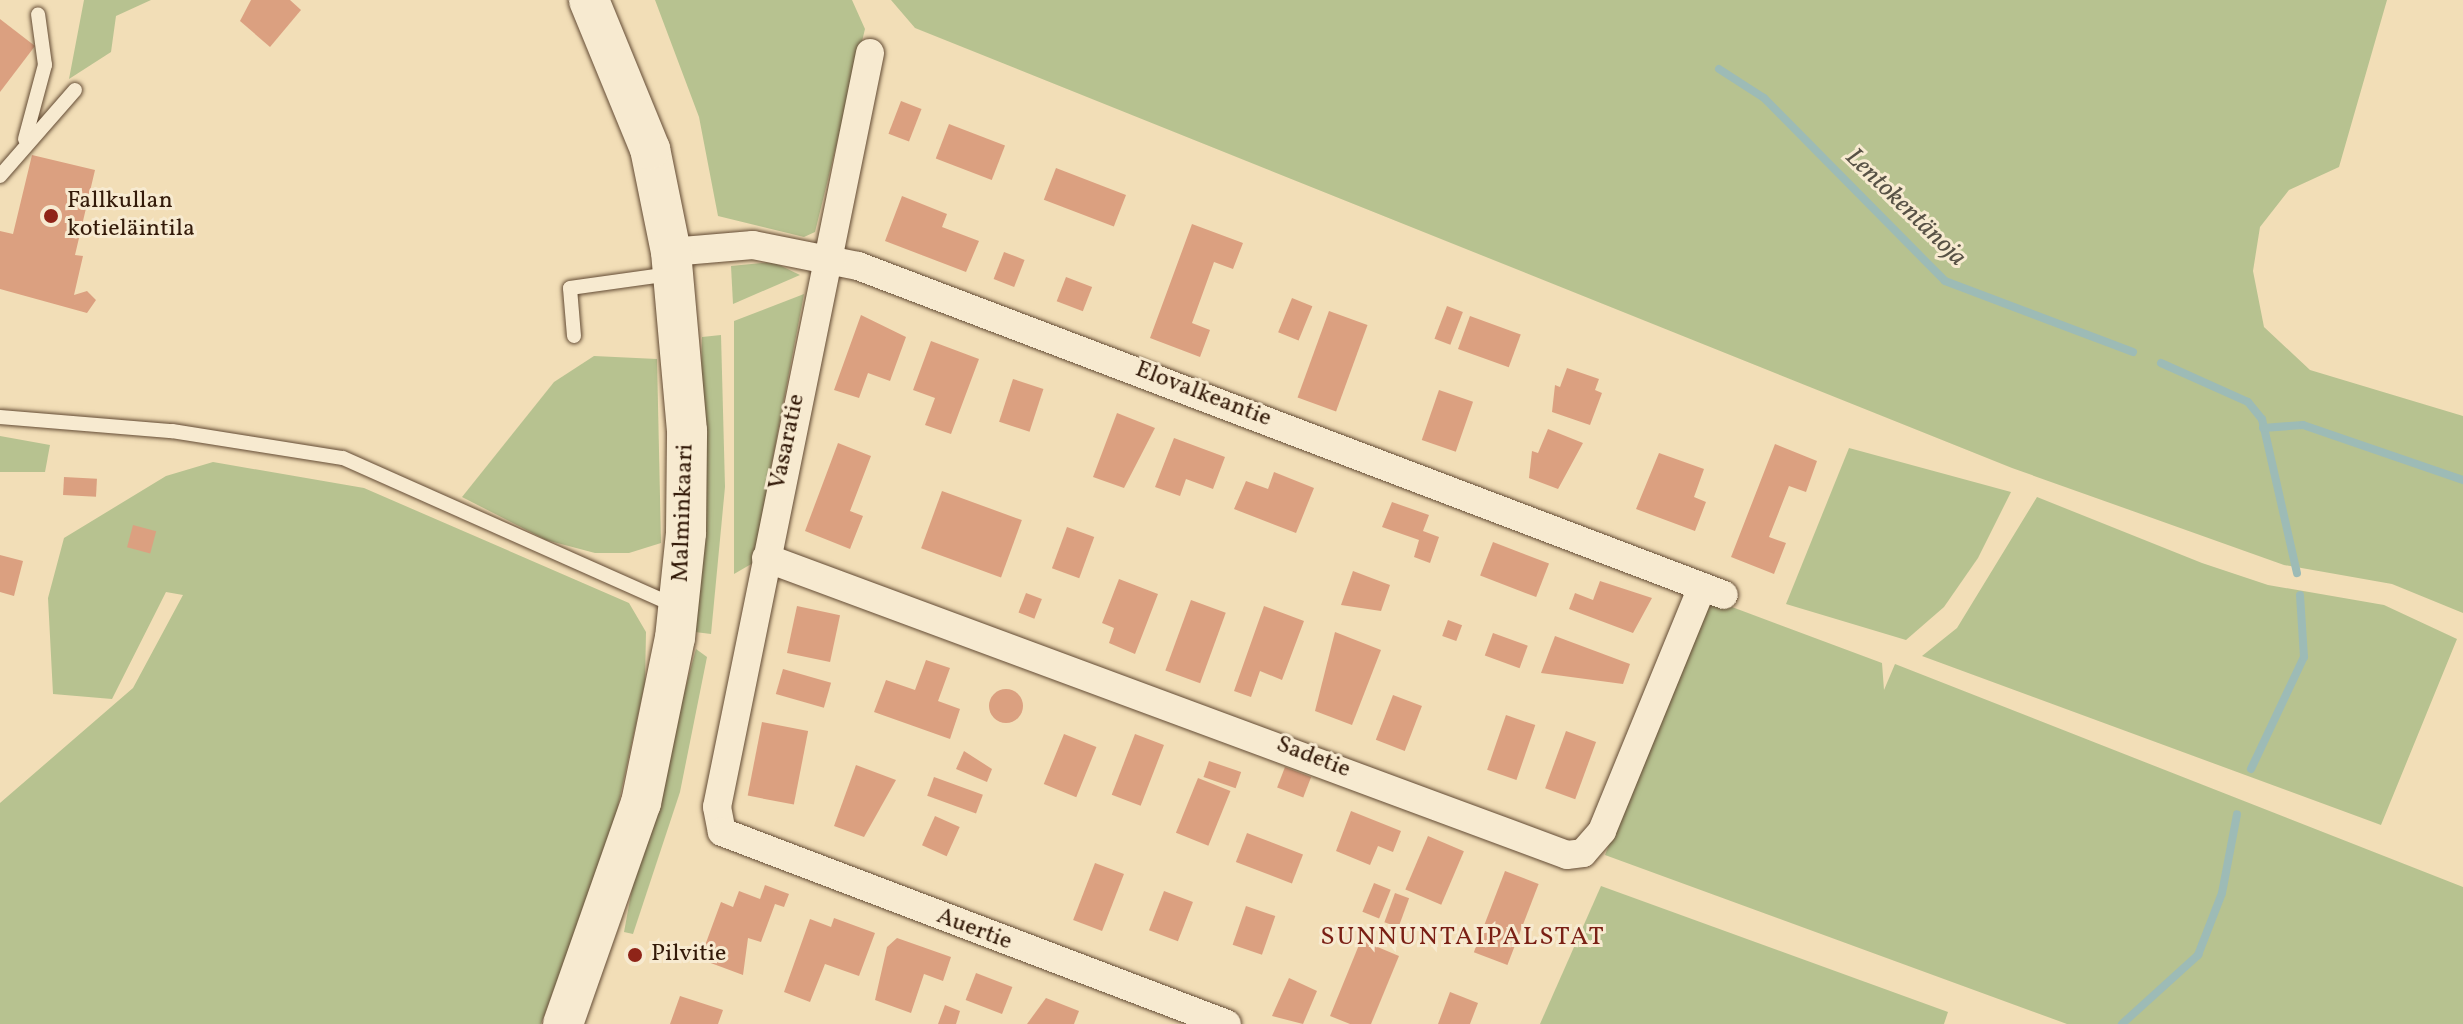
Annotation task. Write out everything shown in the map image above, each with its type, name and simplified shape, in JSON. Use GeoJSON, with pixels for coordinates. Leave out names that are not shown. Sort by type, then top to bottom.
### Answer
{"type":"FeatureCollection","features":[{"type":"Feature","properties":{"kind":"main road","name":"Malminkaari"},"geometry":{"type":"LineString","coordinates":[[563,1024],[641,803],[680,608],[687,431],[673,263],[650,149],[589,0]]}},
{"type":"Feature","properties":{"kind":"street","name":"Vasaratie"},"geometry":{"type":"LineString","coordinates":[[722,832],[717,807],[870,53]]}},
{"type":"Feature","properties":{"kind":"street","name":"Elovalkeantie"},"geometry":{"type":"LineString","coordinates":[[673,263],[733,244],[827,257],[1713,591]]}},
{"type":"Feature","properties":{"kind":"street","name":"Sadetie"},"geometry":{"type":"LineString","coordinates":[[766,558],[1567,855],[1583,853],[1602,831],[1713,591]]}},
{"type":"Feature","properties":{"kind":"street","name":"Auertie"},"geometry":{"type":"LineString","coordinates":[[722,832],[1208,1022]]}},
{"type":"Feature","properties":{"kind":"lane"},"geometry":{"type":"LineString","coordinates":[[25,139],[45,65],[38,14]]}},
{"type":"Feature","properties":{"kind":"lane"},"geometry":{"type":"LineString","coordinates":[[0,176],[25,139],[75,90]]}},
{"type":"Feature","properties":{"kind":"lane"},"geometry":{"type":"LineString","coordinates":[[574,336],[570,288],[673,263]]}},
{"type":"Feature","properties":{"kind":"lane"},"geometry":{"type":"LineString","coordinates":[[0,417],[217,436],[343,458],[680,608]]}},
{"type":"Feature","properties":{"kind":"green space"},"geometry":{"type":"Polygon","coordinates":[[[84,0],[151,0],[116,16],[111,52],[69,79],[84,0]]]}},
{"type":"Feature","properties":{"kind":"green space"},"geometry":{"type":"Polygon","coordinates":[[[655,0],[852,0],[865,29],[815,232],[804,237],[718,216],[699,117],[655,0]]]}},
{"type":"Feature","properties":{"kind":"green space"},"geometry":{"type":"Polygon","coordinates":[[[891,0],[2387,0],[2339,167],[2289,190],[2260,227],[2253,271],[2264,327],[2310,370],[2463,416],[2463,613],[2392,584],[2284,565],[2012,468],[915,28],[891,0]]]}},
{"type":"Feature","properties":{"kind":"green space"},"geometry":{"type":"Polygon","coordinates":[[[773,262],[800,275],[733,304],[731,266],[773,262]]]}},
{"type":"Feature","properties":{"kind":"green space"},"geometry":{"type":"Polygon","coordinates":[[[804,294],[753,563],[734,574],[734,321],[804,294]]]}},
{"type":"Feature","properties":{"kind":"green space"},"geometry":{"type":"Polygon","coordinates":[[[721,335],[725,487],[711,634],[695,632],[702,337],[721,335]]]}},
{"type":"Feature","properties":{"kind":"green space"},"geometry":{"type":"Polygon","coordinates":[[[594,356],[657,359],[661,543],[629,553],[595,553],[546,540],[462,497],[554,382],[594,356]]]}},
{"type":"Feature","properties":{"kind":"green space"},"geometry":{"type":"Polygon","coordinates":[[[0,436],[50,445],[45,472],[0,472],[0,436]]]}},
{"type":"Feature","properties":{"kind":"green space"},"geometry":{"type":"Polygon","coordinates":[[[1849,448],[2011,492],[1978,558],[1944,607],[1906,640],[1786,604],[1849,448]]]}},
{"type":"Feature","properties":{"kind":"green space"},"geometry":{"type":"Polygon","coordinates":[[[213,462],[364,488],[629,603],[646,632],[645,683],[612,833],[541,1024],[0,1024],[0,803],[133,688],[183,595],[166,592],[112,699],[53,694],[48,598],[64,538],[166,476],[213,462]]]}},
{"type":"Feature","properties":{"kind":"green space"},"geometry":{"type":"Polygon","coordinates":[[[2037,497],[2202,563],[2268,585],[2384,605],[2457,639],[2381,825],[1922,656],[1957,628],[2037,497]]]}},
{"type":"Feature","properties":{"kind":"green space"},"geometry":{"type":"Polygon","coordinates":[[[1716,601],[1882,663],[1884,690],[1895,664],[2463,887],[2463,1024],[2067,1024],[1605,855],[1702,606],[1716,601]]]}},
{"type":"Feature","properties":{"kind":"green space"},"geometry":{"type":"Polygon","coordinates":[[[696,649],[707,657],[680,792],[633,934],[624,932],[634,878],[696,649]]]}},
{"type":"Feature","properties":{"kind":"green space"},"geometry":{"type":"Polygon","coordinates":[[[1601,886],[1948,1012],[1944,1024],[1540,1024],[1601,886]]]}},
{"type":"Feature","properties":{"kind":"building"},"geometry":{"type":"Polygon","coordinates":[[[251,0],[290,0],[301,10],[270,47],[240,21],[251,0]]]}},
{"type":"Feature","properties":{"kind":"building"},"geometry":{"type":"Polygon","coordinates":[[[0,19],[35,46],[0,92],[0,19]]]}},
{"type":"Feature","properties":{"kind":"building"},"geometry":{"type":"Polygon","coordinates":[[[901,101],[922,109],[909,142],[888,134],[901,101]]]}},
{"type":"Feature","properties":{"kind":"building"},"geometry":{"type":"Polygon","coordinates":[[[949,124],[1005,146],[992,180],[936,159],[949,124]]]}},
{"type":"Feature","properties":{"kind":"building","name":"Fallkullan kotieläintila"},"geometry":{"type":"Polygon","coordinates":[[[32,155],[95,170],[75,255],[83,256],[74,295],[87,291],[96,300],[87,313],[0,289],[0,231],[13,234],[32,155]]]}},
{"type":"Feature","properties":{"kind":"building"},"geometry":{"type":"Polygon","coordinates":[[[1056,168],[1126,195],[1114,227],[1044,200],[1056,168]]]}},
{"type":"Feature","properties":{"kind":"building"},"geometry":{"type":"Polygon","coordinates":[[[902,196],[947,214],[942,227],[979,241],[966,272],[885,241],[902,196]]]}},
{"type":"Feature","properties":{"kind":"building"},"geometry":{"type":"Polygon","coordinates":[[[1192,224],[1243,243],[1233,269],[1214,262],[1192,323],[1210,330],[1200,357],[1150,338],[1192,224]]]}},
{"type":"Feature","properties":{"kind":"building"},"geometry":{"type":"Polygon","coordinates":[[[1004,252],[1025,260],[1014,287],[994,279],[1004,252]]]}},
{"type":"Feature","properties":{"kind":"building"},"geometry":{"type":"Polygon","coordinates":[[[1066,277],[1092,287],[1083,311],[1057,301],[1066,277]]]}},
{"type":"Feature","properties":{"kind":"building"},"geometry":{"type":"Polygon","coordinates":[[[1292,298],[1312,306],[1299,341],[1278,332],[1292,298]]]}},
{"type":"Feature","properties":{"kind":"building"},"geometry":{"type":"Polygon","coordinates":[[[1447,306],[1463,312],[1450,345],[1434,339],[1447,306]]]}},
{"type":"Feature","properties":{"kind":"building"},"geometry":{"type":"Polygon","coordinates":[[[1329,311],[1368,325],[1336,411],[1298,397],[1329,311]]]}},
{"type":"Feature","properties":{"kind":"building"},"geometry":{"type":"Polygon","coordinates":[[[861,315],[906,337],[890,381],[868,373],[859,398],[834,390],[861,315]]]}},
{"type":"Feature","properties":{"kind":"building"},"geometry":{"type":"Polygon","coordinates":[[[1470,316],[1521,334],[1509,367],[1458,349],[1470,316]]]}},
{"type":"Feature","properties":{"kind":"building"},"geometry":{"type":"Polygon","coordinates":[[[931,341],[979,359],[951,434],[925,425],[935,398],[913,390],[931,341]]]}},
{"type":"Feature","properties":{"kind":"building"},"geometry":{"type":"Polygon","coordinates":[[[1567,368],[1599,379],[1595,390],[1602,393],[1590,425],[1552,412],[1555,385],[1560,387],[1567,368]]]}},
{"type":"Feature","properties":{"kind":"building"},"geometry":{"type":"Polygon","coordinates":[[[1013,379],[1043,389],[1030,432],[999,422],[1013,379]]]}},
{"type":"Feature","properties":{"kind":"building"},"geometry":{"type":"Polygon","coordinates":[[[1439,390],[1473,402],[1456,452],[1422,440],[1439,390]]]}},
{"type":"Feature","properties":{"kind":"building"},"geometry":{"type":"Polygon","coordinates":[[[1117,413],[1155,428],[1124,488],[1093,477],[1117,413]]]}},
{"type":"Feature","properties":{"kind":"building"},"geometry":{"type":"Polygon","coordinates":[[[1548,429],[1583,443],[1558,489],[1529,478],[1532,451],[1538,453],[1548,429]]]}},
{"type":"Feature","properties":{"kind":"building"},"geometry":{"type":"Polygon","coordinates":[[[1174,438],[1225,457],[1213,489],[1186,479],[1180,496],[1155,487],[1174,438]]]}},
{"type":"Feature","properties":{"kind":"building"},"geometry":{"type":"Polygon","coordinates":[[[838,443],[871,456],[850,511],[863,516],[850,549],[805,531],[838,443]]]}},
{"type":"Feature","properties":{"kind":"building"},"geometry":{"type":"Polygon","coordinates":[[[1775,444],[1817,461],[1806,492],[1789,486],[1769,537],[1786,543],[1774,574],[1731,557],[1775,444]]]}},
{"type":"Feature","properties":{"kind":"building"},"geometry":{"type":"Polygon","coordinates":[[[1659,453],[1704,469],[1694,497],[1706,502],[1695,531],[1636,509],[1659,453]]]}},
{"type":"Feature","properties":{"kind":"building"},"geometry":{"type":"Polygon","coordinates":[[[1274,472],[1314,488],[1296,533],[1234,509],[1246,481],[1268,489],[1274,472]]]}},
{"type":"Feature","properties":{"kind":"building"},"geometry":{"type":"Polygon","coordinates":[[[64,477],[97,479],[96,497],[63,495],[64,477]]]}},
{"type":"Feature","properties":{"kind":"building"},"geometry":{"type":"Polygon","coordinates":[[[942,491],[1022,520],[1001,577],[921,548],[942,491]]]}},
{"type":"Feature","properties":{"kind":"building"},"geometry":{"type":"Polygon","coordinates":[[[1392,502],[1429,515],[1423,531],[1439,537],[1430,563],[1414,557],[1419,540],[1382,527],[1392,502]]]}},
{"type":"Feature","properties":{"kind":"building"},"geometry":{"type":"Polygon","coordinates":[[[133,525],[156,531],[150,553],[127,547],[133,525]]]}},
{"type":"Feature","properties":{"kind":"building"},"geometry":{"type":"Polygon","coordinates":[[[1067,527],[1094,537],[1079,578],[1052,568],[1067,527]]]}},
{"type":"Feature","properties":{"kind":"building"},"geometry":{"type":"Polygon","coordinates":[[[1493,542],[1549,564],[1536,597],[1480,576],[1493,542]]]}},
{"type":"Feature","properties":{"kind":"building"},"geometry":{"type":"Polygon","coordinates":[[[0,555],[23,561],[14,596],[0,592],[0,555]]]}},
{"type":"Feature","properties":{"kind":"building"},"geometry":{"type":"Polygon","coordinates":[[[1353,571],[1390,585],[1381,611],[1341,605],[1353,571]]]}},
{"type":"Feature","properties":{"kind":"building"},"geometry":{"type":"Polygon","coordinates":[[[1119,579],[1158,594],[1135,654],[1109,643],[1114,628],[1102,623],[1119,579]]]}},
{"type":"Feature","properties":{"kind":"building"},"geometry":{"type":"Polygon","coordinates":[[[1600,581],[1652,598],[1633,633],[1569,609],[1575,593],[1593,600],[1600,581]]]}},
{"type":"Feature","properties":{"kind":"building"},"geometry":{"type":"Polygon","coordinates":[[[1026,593],[1042,599],[1034,619],[1018,613],[1026,593]]]}},
{"type":"Feature","properties":{"kind":"building"},"geometry":{"type":"Polygon","coordinates":[[[1191,600],[1226,613],[1200,683],[1165,670],[1191,600]]]}},
{"type":"Feature","properties":{"kind":"building"},"geometry":{"type":"Polygon","coordinates":[[[797,606],[840,615],[830,662],[787,653],[797,606]]]}},
{"type":"Feature","properties":{"kind":"building"},"geometry":{"type":"Polygon","coordinates":[[[1264,606],[1304,621],[1282,680],[1260,671],[1251,697],[1234,691],[1264,606]]]}},
{"type":"Feature","properties":{"kind":"building"},"geometry":{"type":"Polygon","coordinates":[[[1448,620],[1462,625],[1456,641],[1442,636],[1448,620]]]}},
{"type":"Feature","properties":{"kind":"building"},"geometry":{"type":"Polygon","coordinates":[[[1335,632],[1381,650],[1352,725],[1315,711],[1335,632]]]}},
{"type":"Feature","properties":{"kind":"building"},"geometry":{"type":"Polygon","coordinates":[[[1493,633],[1528,646],[1520,668],[1485,656],[1493,633]]]}},
{"type":"Feature","properties":{"kind":"building"},"geometry":{"type":"Polygon","coordinates":[[[1555,636],[1630,664],[1623,684],[1541,673],[1555,636]]]}},
{"type":"Feature","properties":{"kind":"building"},"geometry":{"type":"Polygon","coordinates":[[[926,660],[950,668],[938,701],[960,709],[950,739],[874,712],[886,680],[915,690],[926,660]]]}},
{"type":"Feature","properties":{"kind":"building"},"geometry":{"type":"Polygon","coordinates":[[[783,669],[831,683],[824,708],[776,694],[783,669]]]}},
{"type":"Feature","properties":{"kind":"building"},"geometry":{"type":"Polygon","coordinates":[[[1006,689],[1018,694],[1023,706],[1018,718],[1006,723],[994,718],[989,706],[994,694],[1006,689]]]}},
{"type":"Feature","properties":{"kind":"building"},"geometry":{"type":"Polygon","coordinates":[[[1393,695],[1422,706],[1405,751],[1376,740],[1393,695]]]}},
{"type":"Feature","properties":{"kind":"building"},"geometry":{"type":"Polygon","coordinates":[[[1506,715],[1535,725],[1516,780],[1487,770],[1506,715]]]}},
{"type":"Feature","properties":{"kind":"building"},"geometry":{"type":"Polygon","coordinates":[[[762,722],[808,731],[794,805],[748,796],[762,722]]]}},
{"type":"Feature","properties":{"kind":"building"},"geometry":{"type":"Polygon","coordinates":[[[1566,731],[1596,742],[1575,799],[1545,788],[1566,731]]]}},
{"type":"Feature","properties":{"kind":"building"},"geometry":{"type":"Polygon","coordinates":[[[1064,734],[1096,747],[1076,797],[1044,784],[1064,734]]]}},
{"type":"Feature","properties":{"kind":"building"},"geometry":{"type":"Polygon","coordinates":[[[1135,734],[1164,745],[1141,806],[1112,795],[1135,734]]]}},
{"type":"Feature","properties":{"kind":"building"},"geometry":{"type":"Polygon","coordinates":[[[964,751],[992,769],[987,782],[956,769],[964,751]]]}},
{"type":"Feature","properties":{"kind":"building"},"geometry":{"type":"Polygon","coordinates":[[[1209,761],[1241,772],[1236,788],[1203,777],[1209,761]]]}},
{"type":"Feature","properties":{"kind":"building"},"geometry":{"type":"Polygon","coordinates":[[[856,765],[896,780],[864,837],[834,826],[856,765]]]}},
{"type":"Feature","properties":{"kind":"building"},"geometry":{"type":"Polygon","coordinates":[[[1285,767],[1311,777],[1303,798],[1277,788],[1285,767]]]}},
{"type":"Feature","properties":{"kind":"building"},"geometry":{"type":"Polygon","coordinates":[[[934,777],[983,795],[976,814],[927,796],[934,777]]]}},
{"type":"Feature","properties":{"kind":"building"},"geometry":{"type":"Polygon","coordinates":[[[1198,778],[1230,791],[1208,846],[1176,833],[1198,778]]]}},
{"type":"Feature","properties":{"kind":"building"},"geometry":{"type":"Polygon","coordinates":[[[1351,811],[1401,831],[1393,852],[1378,846],[1370,865],[1336,851],[1351,811]]]}},
{"type":"Feature","properties":{"kind":"building"},"geometry":{"type":"Polygon","coordinates":[[[935,816],[960,827],[947,856],[922,845],[935,816]]]}},
{"type":"Feature","properties":{"kind":"building"},"geometry":{"type":"Polygon","coordinates":[[[1247,833],[1303,855],[1292,883],[1236,862],[1247,833]]]}},
{"type":"Feature","properties":{"kind":"building"},"geometry":{"type":"Polygon","coordinates":[[[1428,836],[1464,851],[1441,905],[1405,889],[1428,836]]]}},
{"type":"Feature","properties":{"kind":"building"},"geometry":{"type":"Polygon","coordinates":[[[1095,863],[1124,874],[1102,931],[1073,920],[1095,863]]]}},
{"type":"Feature","properties":{"kind":"building"},"geometry":{"type":"Polygon","coordinates":[[[1505,871],[1539,884],[1507,965],[1474,952],[1505,871]]]}},
{"type":"Feature","properties":{"kind":"building"},"geometry":{"type":"Polygon","coordinates":[[[1374,883],[1391,890],[1379,918],[1362,912],[1374,883]]]}},
{"type":"Feature","properties":{"kind":"building"},"geometry":{"type":"Polygon","coordinates":[[[765,885],[789,894],[784,907],[775,904],[761,942],[748,938],[743,975],[700,959],[721,902],[733,907],[739,891],[760,899],[765,885]]]}},
{"type":"Feature","properties":{"kind":"building"},"geometry":{"type":"Polygon","coordinates":[[[1164,891],[1193,902],[1178,941],[1149,930],[1164,891]]]}},
{"type":"Feature","properties":{"kind":"building"},"geometry":{"type":"Polygon","coordinates":[[[1395,893],[1409,898],[1398,927],[1384,922],[1395,893]]]}},
{"type":"Feature","properties":{"kind":"building"},"geometry":{"type":"Polygon","coordinates":[[[1246,906],[1275,916],[1262,955],[1233,945],[1246,906]]]}},
{"type":"Feature","properties":{"kind":"building"},"geometry":{"type":"Polygon","coordinates":[[[834,918],[875,933],[859,976],[825,964],[810,1002],[784,992],[810,919],[831,927],[834,918]]]}},
{"type":"Feature","properties":{"kind":"building"},"geometry":{"type":"Polygon","coordinates":[[[897,938],[951,957],[943,981],[924,974],[911,1013],[875,1000],[887,947],[897,938]]]}},
{"type":"Feature","properties":{"kind":"building"},"geometry":{"type":"Polygon","coordinates":[[[1361,940],[1399,956],[1371,1024],[1350,1024],[1330,1016],[1361,940]]]}},
{"type":"Feature","properties":{"kind":"building"},"geometry":{"type":"Polygon","coordinates":[[[976,973],[1012,987],[1002,1014],[966,1000],[976,973]]]}},
{"type":"Feature","properties":{"kind":"building"},"geometry":{"type":"Polygon","coordinates":[[[1289,978],[1317,991],[1303,1024],[1272,1016],[1289,978]]]}},
{"type":"Feature","properties":{"kind":"building"},"geometry":{"type":"Polygon","coordinates":[[[1450,992],[1478,1003],[1470,1024],[1438,1024],[1450,992]]]}},
{"type":"Feature","properties":{"kind":"building"},"geometry":{"type":"Polygon","coordinates":[[[680,996],[723,1010],[718,1024],[670,1024],[680,996]]]}},
{"type":"Feature","properties":{"kind":"building"},"geometry":{"type":"Polygon","coordinates":[[[1046,998],[1079,1011],[1074,1024],[1027,1024],[1046,998]]]}},
{"type":"Feature","properties":{"kind":"building"},"geometry":{"type":"Polygon","coordinates":[[[945,1005],[960,1011],[956,1024],[938,1024],[945,1005]]]}},
{"type":"Feature","properties":{"kind":"waterway","name":"Lentokentänoja"},"geometry":{"type":"LineString","coordinates":[[1719,69],[1764,98],[1945,281],[2133,352]]}},
{"type":"Feature","properties":{"kind":"waterway","name":"Lentokentänoja"},"geometry":{"type":"LineString","coordinates":[[2161,363],[2248,402],[2262,419],[2297,573]]}},
{"type":"Feature","properties":{"kind":"waterway"},"geometry":{"type":"LineString","coordinates":[[2263,428],[2303,425],[2463,480]]}},
{"type":"Feature","properties":{"kind":"waterway","name":"Lentokentänoja"},"geometry":{"type":"LineString","coordinates":[[2251,769],[2304,657],[2300,595]]}},
{"type":"Feature","properties":{"kind":"waterway","name":"Lentokentänoja"},"geometry":{"type":"LineString","coordinates":[[2122,1024],[2198,955],[2222,893],[2237,814]]}},
{"type":"Feature","properties":{"kind":"place","name":"Fallkullan kotieläintila"},"geometry":{"type":"Point","coordinates":[51,216]}},
{"type":"Feature","properties":{"kind":"place","name":"Pilvitie"},"geometry":{"type":"Point","coordinates":[635,955]}},
{"type":"Feature","properties":{"kind":"district","name":"SUNNUNTAIPALSTAT"},"geometry":{"type":"Point","coordinates":[1463,938]}}]}
